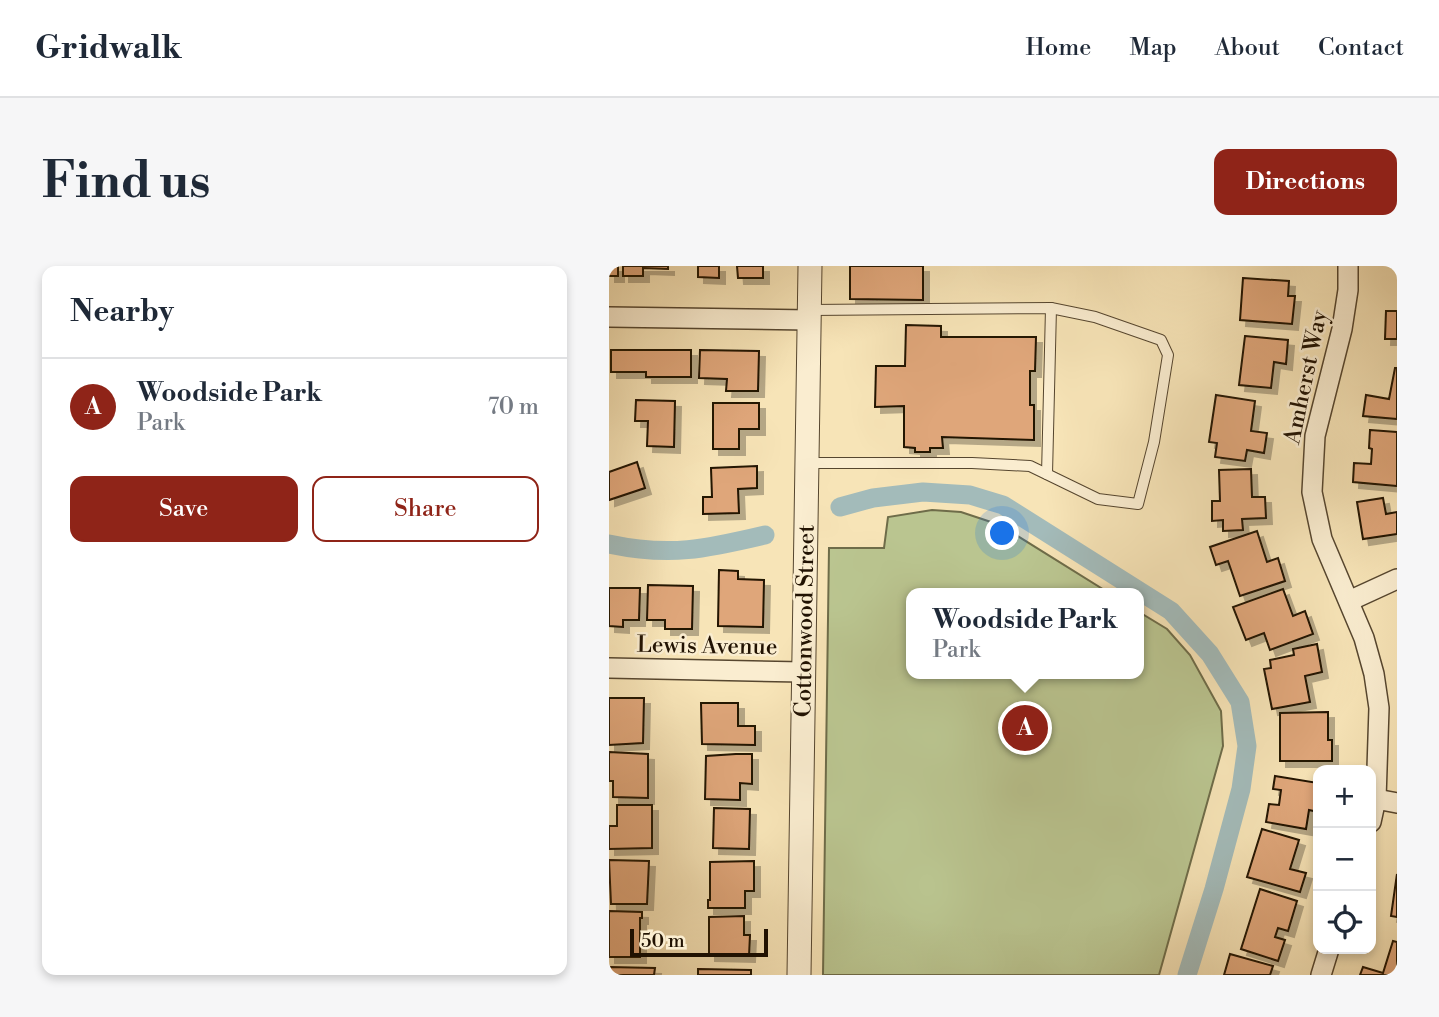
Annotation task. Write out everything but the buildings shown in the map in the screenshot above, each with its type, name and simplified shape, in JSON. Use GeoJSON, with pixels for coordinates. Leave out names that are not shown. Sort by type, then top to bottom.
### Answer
{"type":"FeatureCollection","features":[{"type":"Feature","properties":{"kind":"street","name":"Cottonwood Street"},"geometry":{"type":"LineString","coordinates":[[799,975],[810,266]]}},
{"type":"Feature","properties":{"kind":"street","name":"Amherst Way"},"geometry":{"type":"LineString","coordinates":[[1348,266],[1348,290],[1342,329],[1315,436],[1312,492],[1322,539],[1364,638],[1374,674],[1379,708],[1376,799]]}},
{"type":"Feature","properties":{"kind":"street"},"geometry":{"type":"LineString","coordinates":[[609,317],[809,315]]}},
{"type":"Feature","properties":{"kind":"street"},"geometry":{"type":"LineString","coordinates":[[1349,601],[1397,579]]}},
{"type":"Feature","properties":{"kind":"street","name":"Lewis Avenue"},"geometry":{"type":"LineString","coordinates":[[609,668],[803,673]]}},
{"type":"Feature","properties":{"kind":"street"},"geometry":{"type":"LineString","coordinates":[[1376,799],[1397,803]]}},
{"type":"Feature","properties":{"kind":"street"},"geometry":{"type":"LineString","coordinates":[[1321,975],[1327,954]]}},
{"type":"Feature","properties":{"kind":"lane"},"geometry":{"type":"LineString","coordinates":[[1047,474],[1051,308]]}},
{"type":"Feature","properties":{"kind":"lane"},"geometry":{"type":"LineString","coordinates":[[807,463],[972,463],[1030,466],[1098,499],[1137,504],[1154,442],[1168,355],[1161,340],[1095,317],[1051,308],[809,315]]}},
{"type":"Feature","properties":{"kind":"green space"},"geometry":{"type":"Polygon","coordinates":[[[932,510],[961,512],[1000,525],[1101,588],[906,588],[906,679],[1144,679],[1144,615],[1167,629],[1190,655],[1221,711],[1223,746],[1159,975],[823,975],[829,548],[884,548],[888,517],[932,510]]]}},
{"type":"Feature","properties":{"kind":"waterway"},"geometry":{"type":"LineString","coordinates":[[840,507],[873,498],[923,492],[970,495],[1003,505],[1135,588]]}},
{"type":"Feature","properties":{"kind":"waterway"},"geometry":{"type":"LineString","coordinates":[[609,544],[651,550],[688,550],[765,535]]}},
{"type":"Feature","properties":{"kind":"waterway"},"geometry":{"type":"LineString","coordinates":[[1144,594],[1171,611],[1210,654],[1240,702],[1247,746],[1241,789],[1187,975]]}},
{"type":"Feature","properties":{"kind":"place","name":"Woodside Park"},"geometry":{"type":"Point","coordinates":[1025,728]}}]}
